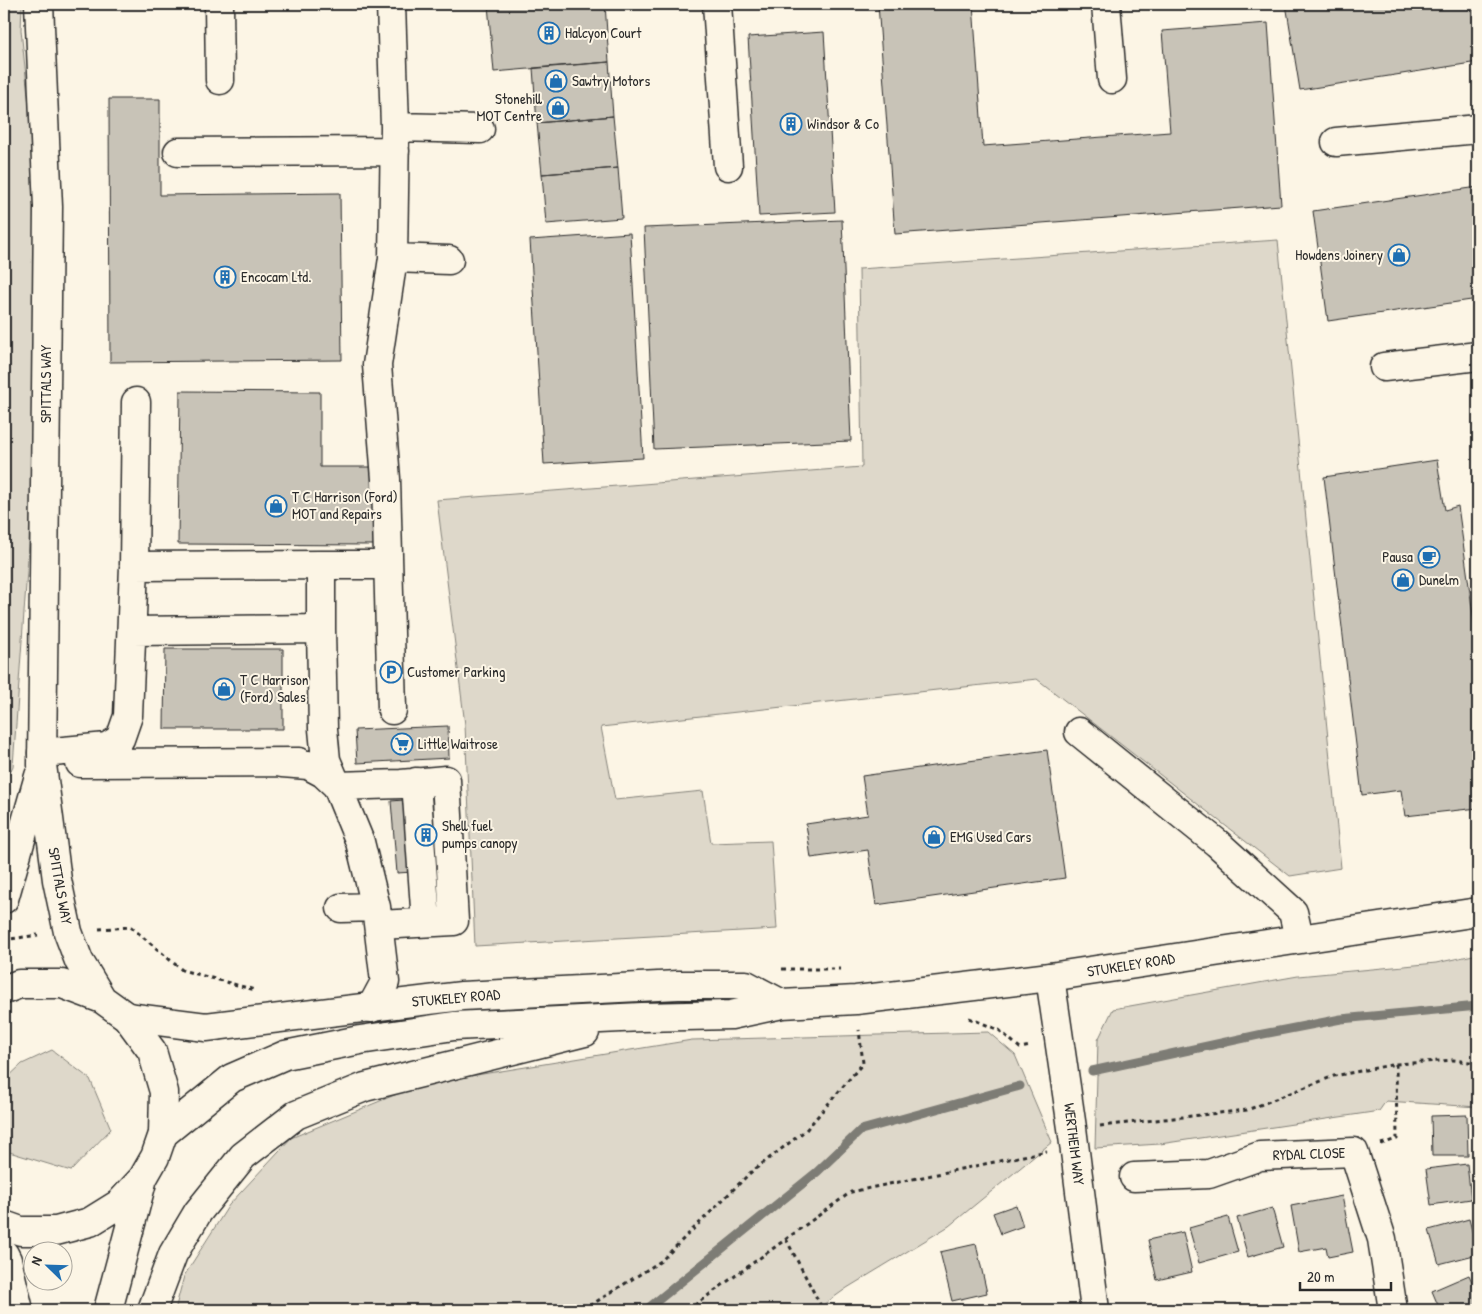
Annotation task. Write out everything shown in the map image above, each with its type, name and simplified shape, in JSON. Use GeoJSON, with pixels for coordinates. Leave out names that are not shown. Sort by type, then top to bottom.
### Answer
{"type":"FeatureCollection","features":[{"type":"Feature","properties":{"kind":"main road","name":"SPITTALS WAY"},"geometry":{"type":"LineString","coordinates":[[39,4],[48,207],[42,759],[57,880],[68,932],[79,961],[102,999]]}},
{"type":"Feature","properties":{"kind":"main road"},"geometry":{"type":"LineString","coordinates":[[219,4],[220,80]]}},
{"type":"Feature","properties":{"kind":"main road"},"geometry":{"type":"LineString","coordinates":[[390,4],[395,139],[393,258],[377,365],[386,479],[392,710]]}},
{"type":"Feature","properties":{"kind":"main road"},"geometry":{"type":"LineString","coordinates":[[717,4],[728,166]]}},
{"type":"Feature","properties":{"kind":"main road"},"geometry":{"type":"LineString","coordinates":[[1106,4],[1112,79]]}},
{"type":"Feature","properties":{"kind":"main road"},"geometry":{"type":"LineString","coordinates":[[178,152],[395,139],[480,129]]}},
{"type":"Feature","properties":{"kind":"main road"},"geometry":{"type":"LineString","coordinates":[[1336,142],[1478,129]]}},
{"type":"Feature","properties":{"kind":"main road"},"geometry":{"type":"LineString","coordinates":[[393,258],[449,260]]}},
{"type":"Feature","properties":{"kind":"main road"},"geometry":{"type":"LineString","coordinates":[[1384,367],[1478,356]]}},
{"type":"Feature","properties":{"kind":"main road"},"geometry":{"type":"LineString","coordinates":[[42,759],[107,747],[120,739],[128,716],[134,566],[136,402]]}},
{"type":"Feature","properties":{"kind":"main road"},"geometry":{"type":"LineString","coordinates":[[321,565],[323,729],[326,760],[360,842],[377,916],[385,982],[371,1008]]}},
{"type":"Feature","properties":{"kind":"main road"},"geometry":{"type":"LineString","coordinates":[[134,566],[388,565]]}},
{"type":"Feature","properties":{"kind":"main road"},"geometry":{"type":"LineString","coordinates":[[132,630],[321,629]]}},
{"type":"Feature","properties":{"kind":"main road"},"geometry":{"type":"LineString","coordinates":[[1079,732],[1217,843],[1293,912],[1298,938]]}},
{"type":"Feature","properties":{"kind":"main road","name":"SPITTALS WAY"},"geometry":{"type":"LineString","coordinates":[[4,898],[42,759]]}},
{"type":"Feature","properties":{"kind":"main road"},"geometry":{"type":"LineString","coordinates":[[42,759],[79,763],[282,763],[326,760]]}},
{"type":"Feature","properties":{"kind":"main road"},"geometry":{"type":"LineString","coordinates":[[282,763],[308,766],[322,772],[337,786],[423,781]]}},
{"type":"Feature","properties":{"kind":"main road"},"geometry":{"type":"LineString","coordinates":[[423,781],[433,922]]}},
{"type":"Feature","properties":{"kind":"main road"},"geometry":{"type":"LineString","coordinates":[[423,781],[433,922]]}},
{"type":"Feature","properties":{"kind":"main road"},"geometry":{"type":"LineString","coordinates":[[341,908],[377,916],[433,922]]}},
{"type":"Feature","properties":{"kind":"main road","name":"STUKELEY ROAD"},"geometry":{"type":"LineString","coordinates":[[162,1134],[232,1078],[285,1055],[360,1040],[454,1026],[642,1017],[731,1015],[782,1004],[856,1000],[1050,977],[1478,912]]}},
{"type":"Feature","properties":{"kind":"main road","name":"WERTHEIM WAY"},"geometry":{"type":"LineString","coordinates":[[1050,977],[1095,1310]]}},
{"type":"Feature","properties":{"kind":"main road"},"geometry":{"type":"LineString","coordinates":[[4,990],[19,984],[62,984],[102,999],[127,1017],[152,1051],[164,1092],[162,1134],[155,1157],[143,1178],[119,1204],[90,1222],[56,1231],[21,1231],[4,1225]]}},
{"type":"Feature","properties":{"kind":"main road","name":"STUKELEY ROAD"},"geometry":{"type":"LineString","coordinates":[[127,1017],[206,1027],[462,996],[688,985],[746,985],[782,1004]]}},
{"type":"Feature","properties":{"kind":"main road"},"geometry":{"type":"LineString","coordinates":[[152,1310],[173,1254],[198,1212],[243,1156],[296,1115],[365,1087],[642,1017]]}},
{"type":"Feature","properties":{"kind":"main road","name":"RYDAL CLOSE"},"geometry":{"type":"LineString","coordinates":[[1134,1177],[1208,1174],[1260,1156],[1354,1152],[1382,1240],[1393,1310]]}},
{"type":"Feature","properties":{"kind":"main road"},"geometry":{"type":"LineString","coordinates":[[108,1310],[143,1178]]}},
{"type":"Feature","properties":{"kind":"main road"},"geometry":{"type":"LineString","coordinates":[[4,1254],[19,1310]]}},
{"type":"Feature","properties":{"kind":"path"},"geometry":{"type":"LineString","coordinates":[[131,927],[182,970],[261,992]]}},
{"type":"Feature","properties":{"kind":"path"},"geometry":{"type":"LineString","coordinates":[[4,940],[41,935]]}},
{"type":"Feature","properties":{"kind":"path"},"geometry":{"type":"LineString","coordinates":[[776,969],[844,969]]}},
{"type":"Feature","properties":{"kind":"path"},"geometry":{"type":"LineString","coordinates":[[963,1015],[999,1030],[1020,1048],[1059,1043]]}},
{"type":"Feature","properties":{"kind":"path"},"geometry":{"type":"LineString","coordinates":[[583,1310],[661,1261],[750,1173],[806,1130],[863,1063],[859,1024]]}},
{"type":"Feature","properties":{"kind":"path"},"geometry":{"type":"LineString","coordinates":[[688,1310],[851,1192],[1073,1137],[1247,1110],[1334,1076],[1396,1064],[1453,1060],[1478,1064]]}},
{"type":"Feature","properties":{"kind":"path"},"geometry":{"type":"LineString","coordinates":[[1354,1152],[1397,1139],[1396,1064]]}},
{"type":"Feature","properties":{"kind":"path"},"geometry":{"type":"LineString","coordinates":[[786,1239],[823,1310]]}},
{"type":"Feature","properties":{"kind":"shaded area"},"geometry":{"type":"Polygon","coordinates":[[[4,4],[22,4],[21,30],[40,207],[29,543],[13,766],[4,785],[4,4]]]}},
{"type":"Feature","properties":{"kind":"shaded area"},"geometry":{"type":"Polygon","coordinates":[[[1278,240],[1341,868],[1290,876],[1037,679],[601,727],[615,800],[703,791],[711,843],[771,841],[777,929],[475,946],[465,725],[437,500],[862,467],[859,269],[1278,240]]]}},
{"type":"Feature","properties":{"kind":"shaded area"},"geometry":{"type":"Polygon","coordinates":[[[1478,954],[1478,1107],[1386,1101],[1379,1111],[1373,1112],[1160,1144],[1095,1148],[1098,1040],[1113,1009],[1298,976],[1436,963],[1478,954]]]}},
{"type":"Feature","properties":{"kind":"shaded area"},"geometry":{"type":"Polygon","coordinates":[[[988,1032],[1015,1055],[1052,1142],[949,1226],[847,1288],[816,1310],[175,1310],[184,1276],[229,1205],[291,1138],[421,1084],[692,1040],[988,1032]]]}},
{"type":"Feature","properties":{"kind":"shaded area"},"geometry":{"type":"Polygon","coordinates":[[[52,1050],[90,1079],[111,1129],[71,1171],[6,1151],[4,1147],[4,1081],[22,1064],[52,1050]]]}},
{"type":"Feature","properties":{"kind":"building","name":"Halcyon Court"},"geometry":{"type":"Polygon","coordinates":[[[605,4],[609,62],[494,72],[488,5],[605,4]]]}},
{"type":"Feature","properties":{"kind":"building"},"geometry":{"type":"Polygon","coordinates":[[[878,4],[973,4],[983,146],[1170,132],[1162,31],[1268,23],[1281,205],[895,234],[878,4]]]}},
{"type":"Feature","properties":{"kind":"building"},"geometry":{"type":"Polygon","coordinates":[[[1286,4],[1478,4],[1478,62],[1300,90],[1286,4]]]}},
{"type":"Feature","properties":{"kind":"building","name":"Windsor & Co"},"geometry":{"type":"Polygon","coordinates":[[[824,32],[835,212],[759,216],[748,37],[824,32]]]}},
{"type":"Feature","properties":{"kind":"building","name":"Halcyon Court"},"geometry":{"type":"Polygon","coordinates":[[[609,62],[613,116],[537,123],[533,68],[609,62]]]}},
{"type":"Feature","properties":{"kind":"building","name":"Encocam Ltd."},"geometry":{"type":"Polygon","coordinates":[[[109,99],[160,99],[160,195],[340,193],[342,360],[110,362],[109,99]]]}},
{"type":"Feature","properties":{"kind":"building"},"geometry":{"type":"Polygon","coordinates":[[[613,116],[618,168],[542,174],[537,123],[613,116]]]}},
{"type":"Feature","properties":{"kind":"building"},"geometry":{"type":"Polygon","coordinates":[[[618,168],[622,218],[546,224],[542,174],[618,168]]]}},
{"type":"Feature","properties":{"kind":"building","name":"Howdens Joinery"},"geometry":{"type":"Polygon","coordinates":[[[1478,187],[1478,299],[1328,321],[1313,211],[1478,187]]]}},
{"type":"Feature","properties":{"kind":"building"},"geometry":{"type":"Polygon","coordinates":[[[842,220],[851,441],[654,449],[644,228],[842,220]]]}},
{"type":"Feature","properties":{"kind":"building"},"geometry":{"type":"Polygon","coordinates":[[[630,233],[643,458],[544,464],[530,240],[630,233]]]}},
{"type":"Feature","properties":{"kind":"building","name":"T C Harrison (Ford) MOT and Repairs"},"geometry":{"type":"Polygon","coordinates":[[[180,391],[320,392],[320,467],[374,467],[374,545],[178,544],[180,391]]]}},
{"type":"Feature","properties":{"kind":"building","name":"Dunelm"},"geometry":{"type":"Polygon","coordinates":[[[1437,460],[1445,510],[1458,506],[1478,651],[1478,808],[1405,816],[1401,790],[1362,795],[1324,477],[1437,460]]]}},
{"type":"Feature","properties":{"kind":"building","name":"T C Harrison (Ford) Sales"},"geometry":{"type":"Polygon","coordinates":[[[165,649],[283,649],[283,729],[164,729],[165,649]]]}},
{"type":"Feature","properties":{"kind":"building","name":"Little Waitrose"},"geometry":{"type":"Polygon","coordinates":[[[448,726],[449,758],[357,763],[355,730],[448,726]]]}},
{"type":"Feature","properties":{"kind":"building","name":"EMG Used Cars"},"geometry":{"type":"Polygon","coordinates":[[[1047,750],[1065,878],[876,905],[868,850],[811,858],[806,824],[868,815],[862,776],[1047,750]]]}},
{"type":"Feature","properties":{"kind":"building","name":"Shell fuel pumps canopy"},"geometry":{"type":"Polygon","coordinates":[[[456,796],[462,869],[397,873],[391,801],[456,796]]]}},
{"type":"Feature","properties":{"kind":"building"},"geometry":{"type":"Polygon","coordinates":[[[1467,1115],[1468,1156],[1432,1156],[1431,1116],[1467,1115]]]}},
{"type":"Feature","properties":{"kind":"building"},"geometry":{"type":"Polygon","coordinates":[[[1467,1164],[1471,1199],[1431,1205],[1426,1169],[1467,1164]]]}},
{"type":"Feature","properties":{"kind":"building"},"geometry":{"type":"Polygon","coordinates":[[[1342,1196],[1353,1252],[1328,1257],[1326,1247],[1299,1252],[1291,1206],[1342,1196]]]}},
{"type":"Feature","properties":{"kind":"building"},"geometry":{"type":"Polygon","coordinates":[[[1016,1205],[1023,1226],[1001,1234],[993,1213],[1016,1205]]]}},
{"type":"Feature","properties":{"kind":"building"},"geometry":{"type":"Polygon","coordinates":[[[1272,1208],[1283,1247],[1248,1257],[1237,1218],[1272,1208]]]}},
{"type":"Feature","properties":{"kind":"building"},"geometry":{"type":"Polygon","coordinates":[[[1228,1217],[1238,1252],[1199,1263],[1189,1228],[1228,1217]]]}},
{"type":"Feature","properties":{"kind":"building"},"geometry":{"type":"Polygon","coordinates":[[[1469,1219],[1478,1254],[1439,1264],[1429,1230],[1469,1219]]]}},
{"type":"Feature","properties":{"kind":"building"},"geometry":{"type":"Polygon","coordinates":[[[1183,1232],[1192,1272],[1157,1280],[1148,1240],[1183,1232]]]}},
{"type":"Feature","properties":{"kind":"building"},"geometry":{"type":"Polygon","coordinates":[[[976,1244],[987,1293],[952,1301],[940,1252],[976,1244]]]}},
{"type":"Feature","properties":{"kind":"building"},"geometry":{"type":"Polygon","coordinates":[[[1469,1275],[1478,1295],[1478,1310],[1440,1310],[1432,1291],[1469,1275]]]}},
{"type":"Feature","properties":{"kind":"waterway"},"geometry":{"type":"LineString","coordinates":[[1092,1071],[1341,1019],[1478,1006]]}},
{"type":"Feature","properties":{"kind":"waterway"},"geometry":{"type":"LineString","coordinates":[[646,1310],[817,1172],[861,1130],[1020,1086]]}},
{"type":"Feature","properties":{"kind":"place","name":"Halcyon Court"},"geometry":{"type":"Point","coordinates":[549,33]}},
{"type":"Feature","properties":{"kind":"place","name":"Sawtry Motors"},"geometry":{"type":"Point","coordinates":[556,81]}},
{"type":"Feature","properties":{"kind":"place","name":"Stonehill MOT Centre"},"geometry":{"type":"Point","coordinates":[558,108]}},
{"type":"Feature","properties":{"kind":"place","name":"Windsor & Co"},"geometry":{"type":"Point","coordinates":[791,124]}},
{"type":"Feature","properties":{"kind":"place","name":"Howdens Joinery"},"geometry":{"type":"Point","coordinates":[1399,255]}},
{"type":"Feature","properties":{"kind":"place","name":"Encocam Ltd."},"geometry":{"type":"Point","coordinates":[225,277]}},
{"type":"Feature","properties":{"kind":"place","name":"T C Harrison (Ford) MOT and Repairs"},"geometry":{"type":"Point","coordinates":[276,506]}},
{"type":"Feature","properties":{"kind":"place","name":"Pausa"},"geometry":{"type":"Point","coordinates":[1429,557]}},
{"type":"Feature","properties":{"kind":"place","name":"Dunelm"},"geometry":{"type":"Point","coordinates":[1403,580]}},
{"type":"Feature","properties":{"kind":"place","name":"Customer Parking"},"geometry":{"type":"Point","coordinates":[391,672]}},
{"type":"Feature","properties":{"kind":"place","name":"T C Harrison (Ford) Sales"},"geometry":{"type":"Point","coordinates":[224,689]}},
{"type":"Feature","properties":{"kind":"place","name":"Little Waitrose"},"geometry":{"type":"Point","coordinates":[402,744]}},
{"type":"Feature","properties":{"kind":"place","name":"Shell fuel pumps canopy"},"geometry":{"type":"Point","coordinates":[426,835]}},
{"type":"Feature","properties":{"kind":"place","name":"EMG Used Cars"},"geometry":{"type":"Point","coordinates":[934,837]}}]}
